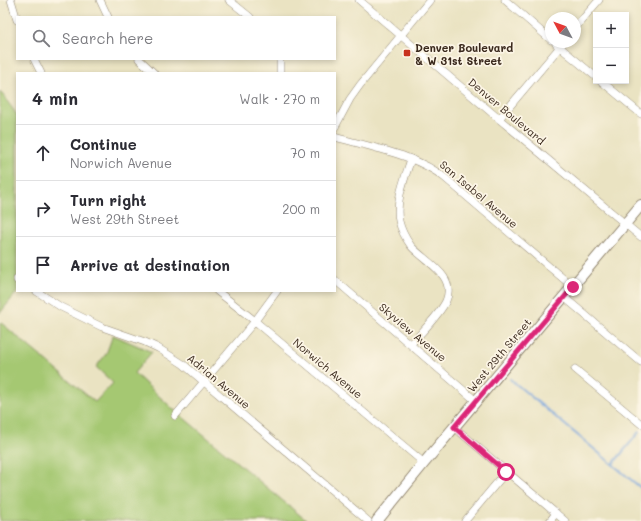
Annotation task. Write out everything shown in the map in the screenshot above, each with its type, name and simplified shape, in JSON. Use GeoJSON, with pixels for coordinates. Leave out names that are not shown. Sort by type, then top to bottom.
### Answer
{"type":"FeatureCollection","features":[{"type":"Feature","properties":{"kind":"street"},"geometry":{"type":"LineString","coordinates":[[11,0],[16,17]]}},
{"type":"Feature","properties":{"kind":"street"},"geometry":{"type":"LineString","coordinates":[[100,0],[108,16]]}},
{"type":"Feature","properties":{"kind":"street"},"geometry":{"type":"LineString","coordinates":[[229,0],[249,16]]}},
{"type":"Feature","properties":{"kind":"street","name":"Denver Boulevard"},"geometry":{"type":"LineString","coordinates":[[359,0],[641,237]]}},
{"type":"Feature","properties":{"kind":"street"},"geometry":{"type":"LineString","coordinates":[[336,125],[350,99],[360,85],[430,0]]}},
{"type":"Feature","properties":{"kind":"street"},"geometry":{"type":"LineString","coordinates":[[505,0],[545,35]]}},
{"type":"Feature","properties":{"kind":"street"},"geometry":{"type":"LineString","coordinates":[[581,21],[598,0]]}},
{"type":"Feature","properties":{"kind":"street"},"geometry":{"type":"LineString","coordinates":[[499,119],[559,48]]}},
{"type":"Feature","properties":{"kind":"street"},"geometry":{"type":"LineString","coordinates":[[565,48],[593,74]]}},
{"type":"Feature","properties":{"kind":"street"},"geometry":{"type":"LineString","coordinates":[[34,60],[40,72]]}},
{"type":"Feature","properties":{"kind":"street"},"geometry":{"type":"LineString","coordinates":[[140,60],[153,72]]}},
{"type":"Feature","properties":{"kind":"street"},"geometry":{"type":"LineString","coordinates":[[280,60],[280,72]]}},
{"type":"Feature","properties":{"kind":"street"},"geometry":{"type":"LineString","coordinates":[[605,84],[641,114]]}},
{"type":"Feature","properties":{"kind":"street","name":"San Isabel Avenue"},"geometry":{"type":"LineString","coordinates":[[336,137],[411,159],[424,164],[437,172],[573,287]]}},
{"type":"Feature","properties":{"kind":"street"},"geometry":{"type":"LineString","coordinates":[[411,159],[399,201],[398,212],[400,225],[411,246],[443,275],[448,287],[447,295],[442,308],[411,344]]}},
{"type":"Feature","properties":{"kind":"street","name":"West 29th Street"},"geometry":{"type":"LineString","coordinates":[[378,521],[454,427],[641,205]]}},
{"type":"Feature","properties":{"kind":"street","name":"Skyview Avenue"},"geometry":{"type":"LineString","coordinates":[[336,281],[476,401]]}},
{"type":"Feature","properties":{"kind":"street","name":"Adrian Avenue"},"geometry":{"type":"LineString","coordinates":[[38,292],[61,307],[102,327],[145,342],[160,349],[183,364],[368,521]]}},
{"type":"Feature","properties":{"kind":"street","name":"Norwich Avenue"},"geometry":{"type":"LineString","coordinates":[[218,292],[255,321],[424,464]]}},
{"type":"Feature","properties":{"kind":"street"},"geometry":{"type":"LineString","coordinates":[[175,416],[255,321],[276,292]]}},
{"type":"Feature","properties":{"kind":"street"},"geometry":{"type":"LineString","coordinates":[[564,297],[641,362]]}},
{"type":"Feature","properties":{"kind":"street"},"geometry":{"type":"LineString","coordinates":[[575,368],[641,424]]}},
{"type":"Feature","properties":{"kind":"street"},"geometry":{"type":"LineString","coordinates":[[454,427],[565,521]]}},
{"type":"Feature","properties":{"kind":"street"},"geometry":{"type":"LineString","coordinates":[[465,521],[506,472]]}},
{"type":"Feature","properties":{"kind":"street"},"geometry":{"type":"LineString","coordinates":[[550,521],[556,513]]}},
{"type":"Feature","properties":{"kind":"green space"},"geometry":{"type":"Polygon","coordinates":[[[0,91],[16,114],[17,292],[0,313],[0,91]]]}},
{"type":"Feature","properties":{"kind":"green space"},"geometry":{"type":"Polygon","coordinates":[[[0,322],[95,402],[113,383],[96,367],[106,354],[113,335],[152,352],[134,373],[172,408],[307,521],[0,521],[0,322]]]}},
{"type":"Feature","properties":{"kind":"waterway"},"geometry":{"type":"LineString","coordinates":[[510,379],[641,488]]}},
{"type":"Feature","properties":{"kind":"waterway"},"geometry":{"type":"LineString","coordinates":[[613,464],[639,432]]}},
{"type":"Feature","properties":{"kind":"place","name":"Denver Boulevard & W 31st Street"},"geometry":{"type":"Point","coordinates":[407,53]}},
{"type":"Feature","properties":{"kind":"route"},"geometry":{"type":"LineString","coordinates":[[506,472],[454,427],[573,287]]}}]}
